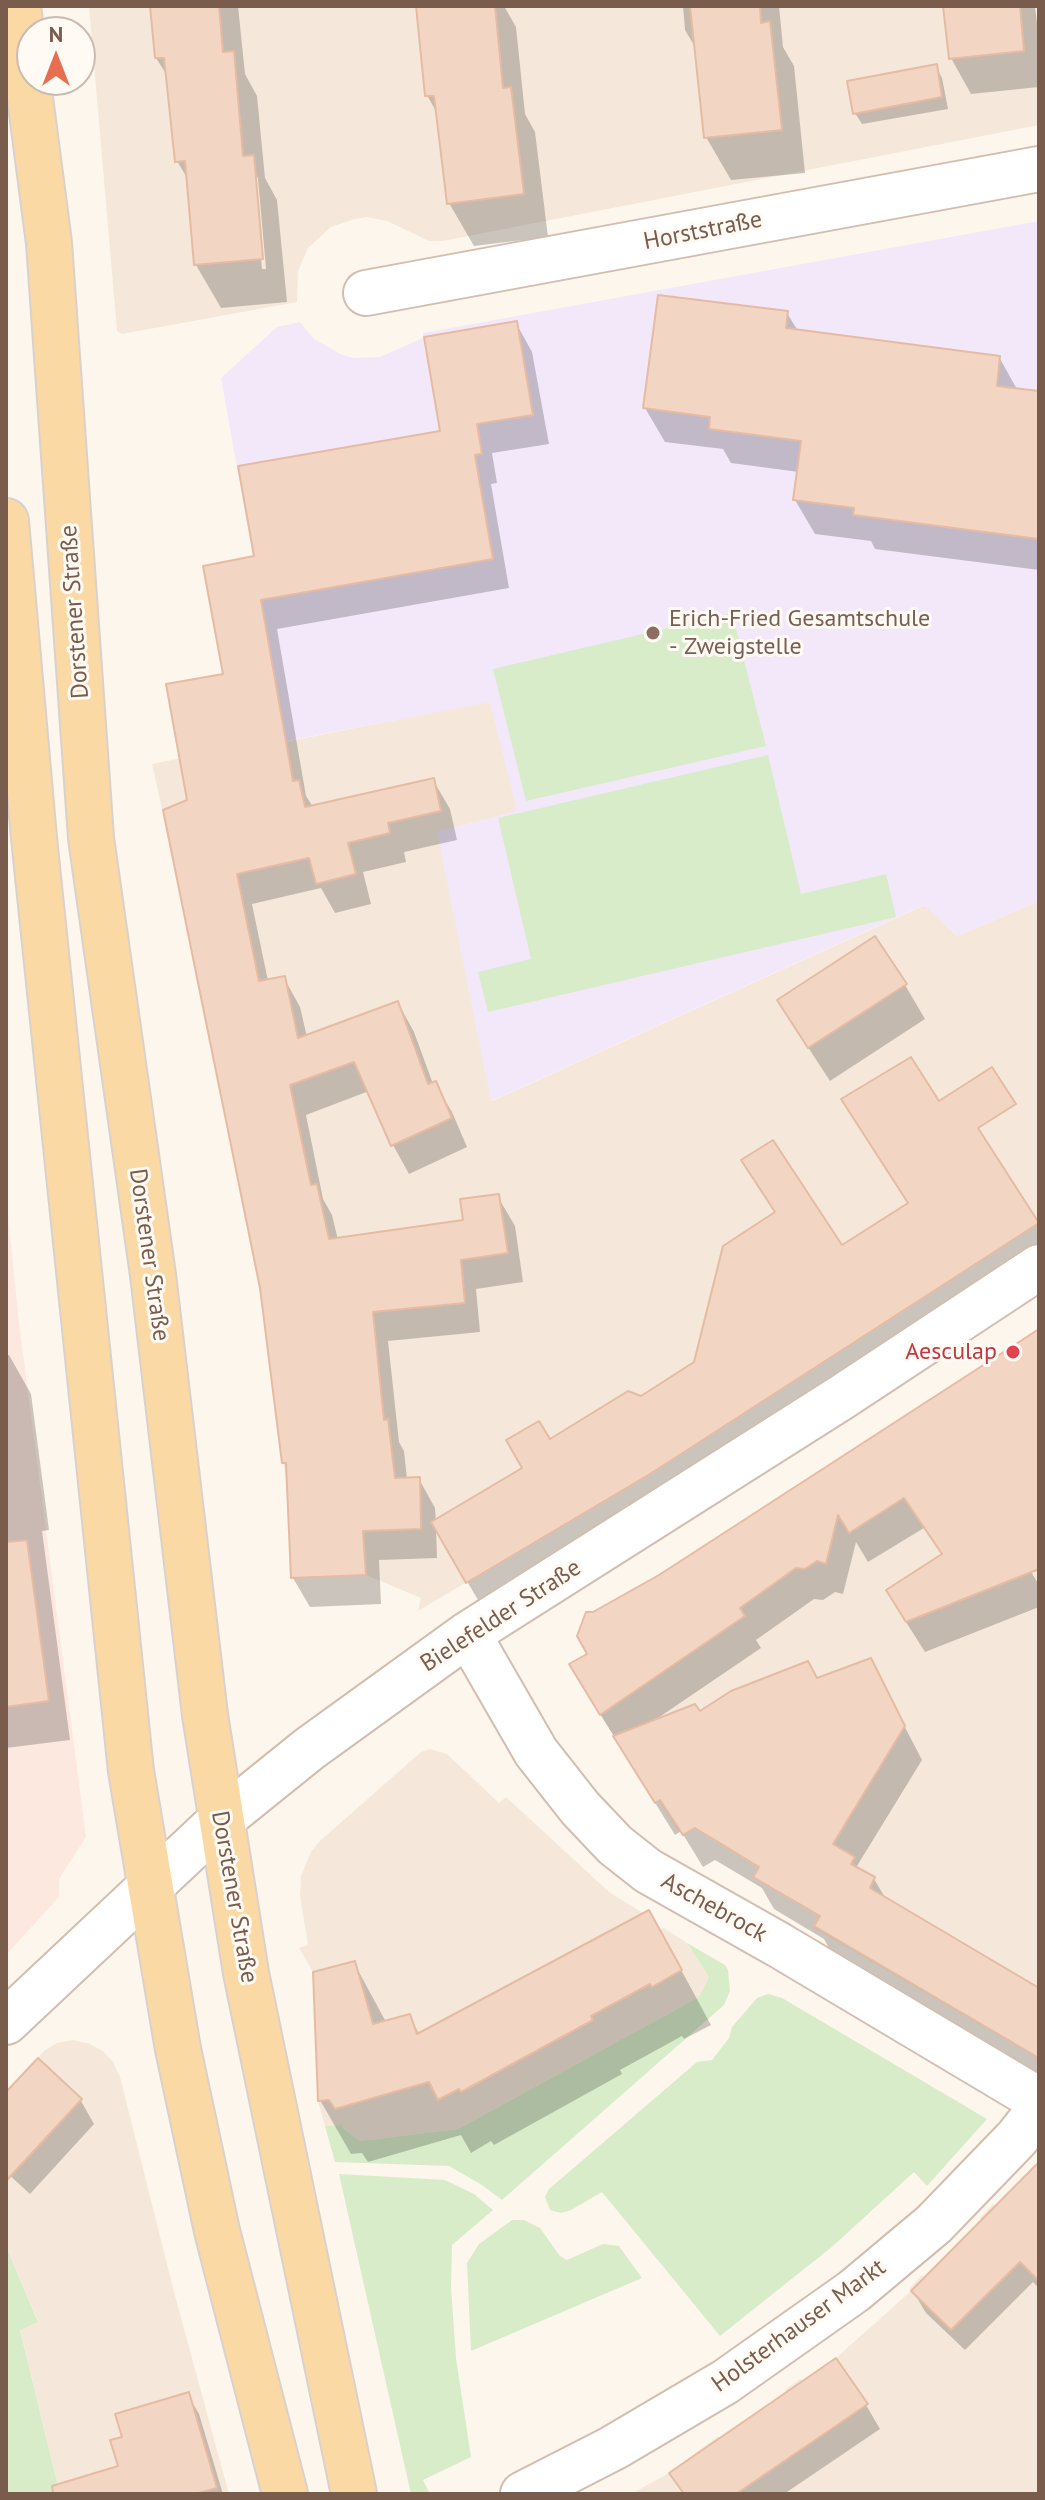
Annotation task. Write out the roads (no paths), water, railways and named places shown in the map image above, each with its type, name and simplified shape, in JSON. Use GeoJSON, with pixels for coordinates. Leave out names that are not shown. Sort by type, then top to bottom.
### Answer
{"type":"FeatureCollection","features":[{"type":"Feature","properties":{"kind":"main road","name":"Dorstener Straße"},"geometry":{"type":"LineString","coordinates":[[18,6],[49,243],[91,838],[153,1275],[205,1715],[246,1973],[354,2494]]}},
{"type":"Feature","properties":{"kind":"main road"},"geometry":{"type":"LineString","coordinates":[[6,521],[34,838],[131,1771],[178,2049],[213,2216],[285,2494]]}},
{"type":"Feature","properties":{"kind":"street","name":"Horststraße"},"geometry":{"type":"LineString","coordinates":[[366,293],[1039,169]]}},
{"type":"Feature","properties":{"kind":"street","name":"Bielefelder Straße"},"geometry":{"type":"LineString","coordinates":[[6,2022],[221,1820],[282,1770],[468,1634],[842,1397],[1039,1267]]}},
{"type":"Feature","properties":{"kind":"street","name":"Aschebrock"},"geometry":{"type":"LineString","coordinates":[[468,1634],[536,1752],[580,1808],[615,1845],[648,1871],[1039,2100]]}},
{"type":"Feature","properties":{"kind":"street","name":"Holsterhauser Markt"},"geometry":{"type":"LineString","coordinates":[[523,2494],[613,2448],[725,2382],[854,2291],[934,2224],[1017,2138],[1039,2110]]}},
{"type":"Feature","properties":{"kind":"place","name":"Erich-Fried Gesamtschule - Zweigstelle"},"geometry":{"type":"Point","coordinates":[653,633]}},
{"type":"Feature","properties":{"kind":"place","name":"Aesculap"},"geometry":{"type":"Point","coordinates":[1013,1352]}}]}
